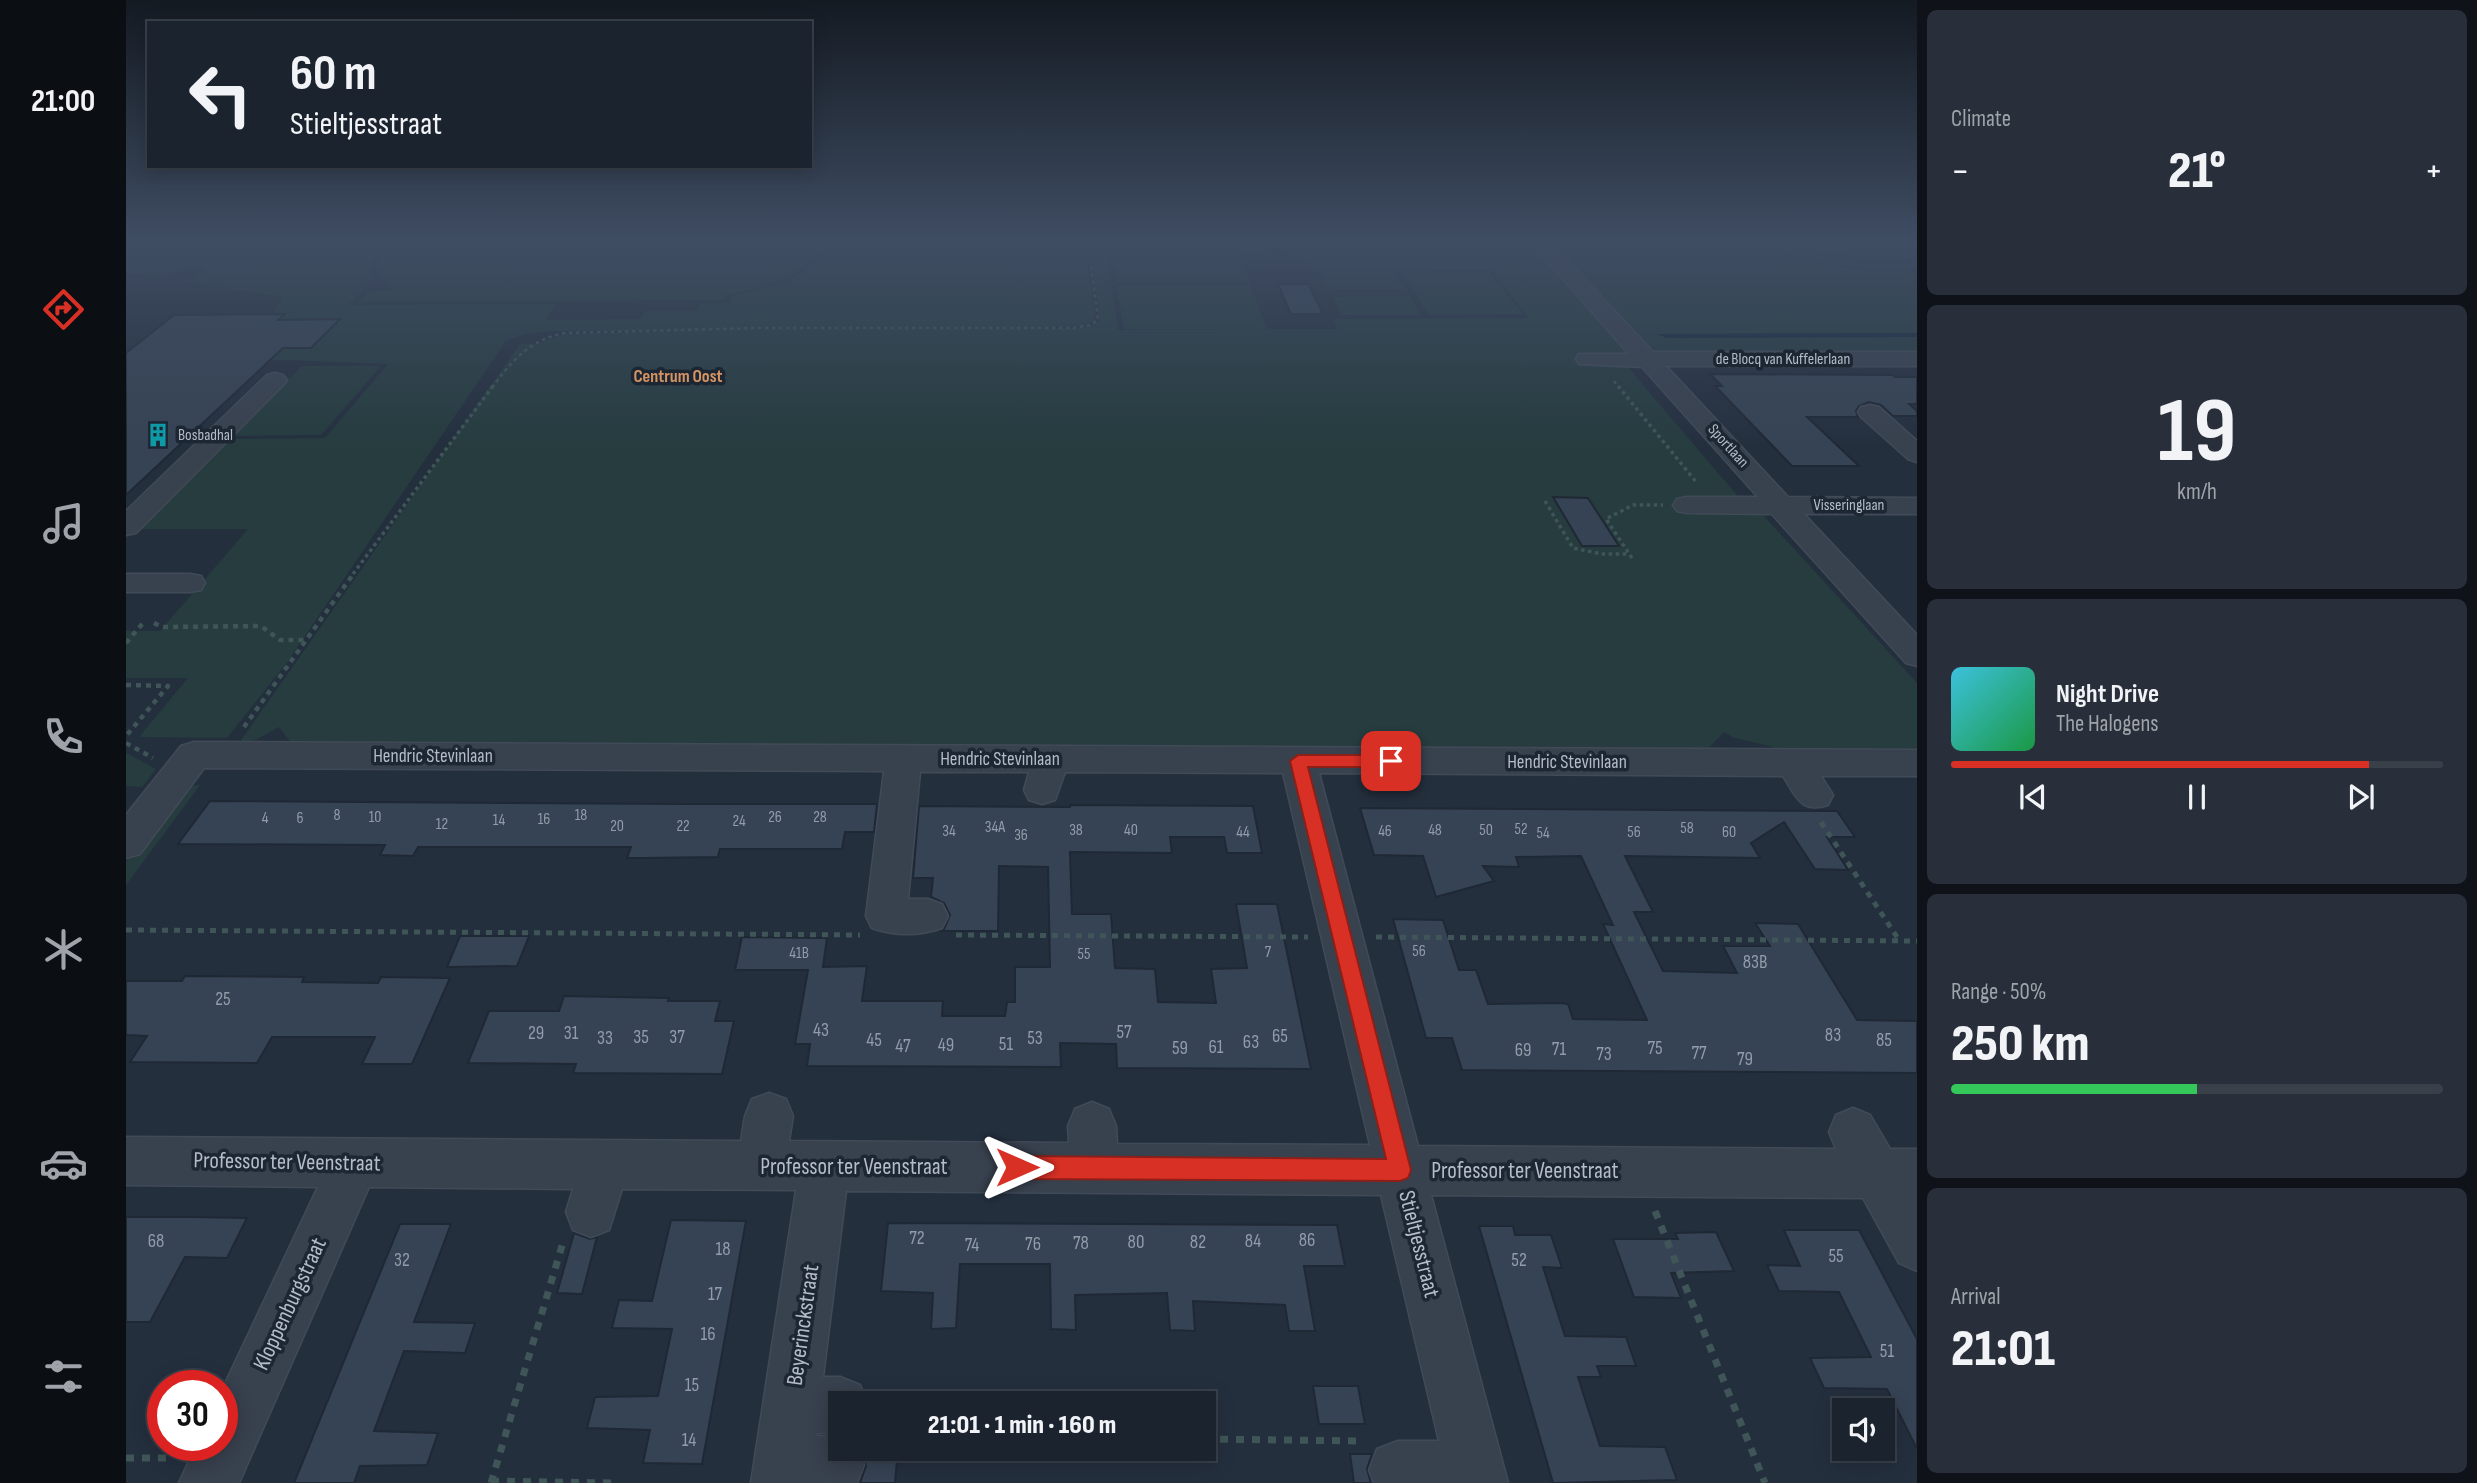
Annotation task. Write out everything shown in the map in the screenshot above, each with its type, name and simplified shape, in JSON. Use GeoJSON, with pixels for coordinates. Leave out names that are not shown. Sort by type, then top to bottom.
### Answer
{"type":"FeatureCollection","features":[{"type":"Feature","properties":{"kind":"street","name":"Sportlaan"},"geometry":{"type":"LineString","coordinates":[[1600,308],[1917,655]]}},
{"type":"Feature","properties":{"kind":"street","name":"de Blocq van Kuffelerlaan"},"geometry":{"type":"LineString","coordinates":[[1592,360],[1642,354],[1917,359]]}},
{"type":"Feature","properties":{"kind":"street"},"geometry":{"type":"LineString","coordinates":[[126,527],[275,380]]}},
{"type":"Feature","properties":{"kind":"street"},"geometry":{"type":"LineString","coordinates":[[1870,412],[1917,454]]}},
{"type":"Feature","properties":{"kind":"street","name":"Visseringlaan"},"geometry":{"type":"LineString","coordinates":[[1695,495],[1776,498],[1898,511]]}},
{"type":"Feature","properties":{"kind":"street"},"geometry":{"type":"LineString","coordinates":[[126,583],[190,583]]}},
{"type":"Feature","properties":{"kind":"street","name":"Hendric Stevinlaan"},"geometry":{"type":"LineString","coordinates":[[126,843],[194,754],[904,758],[1049,777],[1298,761],[1917,764]]}},
{"type":"Feature","properties":{"kind":"street"},"geometry":{"type":"LineString","coordinates":[[904,758],[886,916],[938,926]]}},
{"type":"Feature","properties":{"kind":"street","name":"Stieltjesstraat"},"geometry":{"type":"LineString","coordinates":[[1298,761],[1476,1477]]}},
{"type":"Feature","properties":{"kind":"street"},"geometry":{"type":"LineString","coordinates":[[1793,763],[1814,802]]}},
{"type":"Feature","properties":{"kind":"street"},"geometry":{"type":"LineString","coordinates":[[760,1167],[769,1116]]}},
{"type":"Feature","properties":{"kind":"street","name":"Professor ter Veenstraat"},"geometry":{"type":"LineString","coordinates":[[126,1161],[824,1168],[1093,1147],[1400,1170],[1882,1160]]}},
{"type":"Feature","properties":{"kind":"street"},"geometry":{"type":"LineString","coordinates":[[1882,1160],[1917,1245]]}},
{"type":"Feature","properties":{"kind":"street","name":"Kloppenburgstraat"},"geometry":{"type":"LineString","coordinates":[[238,1395],[355,1163]]}},
{"type":"Feature","properties":{"kind":"street"},"geometry":{"type":"LineString","coordinates":[[578,1224],[604,1166]]}},
{"type":"Feature","properties":{"kind":"street","name":"Beyerinckstraat"},"geometry":{"type":"LineString","coordinates":[[800,1471],[816,1405],[824,1168]]}},
{"type":"Feature","properties":{"kind":"street"},"geometry":{"type":"LineString","coordinates":[[1386,1456],[1476,1477]]}},
{"type":"Feature","properties":{"kind":"path"},"geometry":{"type":"LineString","coordinates":[[244,727],[378,539],[507,368],[522,352],[541,340],[565,333],[724,328],[943,330],[1084,327],[1097,319],[1096,308]]}},
{"type":"Feature","properties":{"kind":"path"},"geometry":{"type":"LineString","coordinates":[[1592,360],[1695,495],[1633,505],[1606,519],[1632,558]]}},
{"type":"Feature","properties":{"kind":"path"},"geometry":{"type":"LineString","coordinates":[[1545,501],[1573,548],[1602,554],[1629,554]]}},
{"type":"Feature","properties":{"kind":"path"},"geometry":{"type":"LineString","coordinates":[[126,643],[143,623]]}},
{"type":"Feature","properties":{"kind":"path"},"geometry":{"type":"LineString","coordinates":[[154,623],[162,627],[261,626],[280,640],[307,640]]}},
{"type":"Feature","properties":{"kind":"path"},"geometry":{"type":"LineString","coordinates":[[126,685],[168,685],[126,736]]}},
{"type":"Feature","properties":{"kind":"path"},"geometry":{"type":"LineString","coordinates":[[126,743],[160,762]]}},
{"type":"Feature","properties":{"kind":"path"},"geometry":{"type":"LineString","coordinates":[[1814,802],[1900,941]]}},
{"type":"Feature","properties":{"kind":"path"},"geometry":{"type":"LineString","coordinates":[[938,926],[1283,937]]}},
{"type":"Feature","properties":{"kind":"path"},"geometry":{"type":"LineString","coordinates":[[126,930],[865,935]]}},
{"type":"Feature","properties":{"kind":"path"},"geometry":{"type":"LineString","coordinates":[[1398,938],[1917,941]]}},
{"type":"Feature","properties":{"kind":"path"},"geometry":{"type":"LineString","coordinates":[[1657,1218],[1765,1483]]}},
{"type":"Feature","properties":{"kind":"path"},"geometry":{"type":"LineString","coordinates":[[578,1224],[491,1482],[618,1483]]}},
{"type":"Feature","properties":{"kind":"path"},"geometry":{"type":"LineString","coordinates":[[1216,1440],[1386,1456]]}},
{"type":"Feature","properties":{"kind":"path"},"geometry":{"type":"LineString","coordinates":[[126,1458],[147,1456]]}},
{"type":"Feature","properties":{"kind":"green space"},"geometry":{"type":"Polygon","coordinates":[[[276,308],[553,308],[546,320],[640,319],[645,311],[697,311],[698,308],[1094,308],[1093,321],[1083,326],[1034,328],[1083,328],[1100,321],[1098,308],[1115,308],[1118,330],[1337,329],[1333,319],[1529,318],[1521,308],[1592,308],[1640,359],[1621,359],[1742,501],[1763,515],[1917,683],[1917,755],[1798,753],[1732,737],[1724,732],[1706,751],[292,744],[279,727],[250,743],[237,746],[520,344],[537,344],[564,334],[679,331],[546,331],[525,334],[506,341],[288,661],[227,738],[139,737],[188,678],[126,678],[126,631],[160,631],[248,529],[134,529],[225,439],[325,438],[388,364],[285,360],[184,361],[271,317],[276,308]]]}},
{"type":"Feature","properties":{"kind":"green space"},"geometry":{"type":"Polygon","coordinates":[[[1120,308],[1259,308],[1267,329],[1124,329],[1120,308]]]}},
{"type":"Feature","properties":{"kind":"green space"},"geometry":{"type":"Polygon","coordinates":[[[1339,308],[1417,308],[1421,315],[1342,315],[1339,308]]]}},
{"type":"Feature","properties":{"kind":"green space"},"geometry":{"type":"Polygon","coordinates":[[[1425,308],[1518,308],[1523,314],[1429,315],[1425,308]]]}},
{"type":"Feature","properties":{"kind":"green space"},"geometry":{"type":"Polygon","coordinates":[[[1613,308],[1917,308],[1917,333],[1657,334],[1667,338],[1917,337],[1917,353],[1662,354],[1649,347],[1613,308]]]}},
{"type":"Feature","properties":{"kind":"green space"},"geometry":{"type":"Polygon","coordinates":[[[302,366],[381,366],[321,435],[233,436],[302,366]]]}},
{"type":"Feature","properties":{"kind":"green space"},"geometry":{"type":"Polygon","coordinates":[[[126,753],[156,769],[142,787],[126,786],[126,753]]]}},
{"type":"Feature","properties":{"kind":"green space"},"geometry":{"type":"Polygon","coordinates":[[[200,785],[126,885],[126,862],[184,786],[200,785]]]}},
{"type":"Feature","properties":{"kind":"water"},"geometry":{"type":"Polygon","coordinates":[[[1917,333],[1917,337],[1667,338],[1657,334],[1917,333]]]}},
{"type":"Feature","properties":{"kind":"building"},"geometry":{"type":"Polygon","coordinates":[[[1288,308],[1320,308],[1323,314],[1291,314],[1288,308]]]}},
{"type":"Feature","properties":{"kind":"building"},"geometry":{"type":"Polygon","coordinates":[[[285,314],[278,320],[340,319],[311,348],[283,348],[126,495],[126,353],[174,315],[285,314]]]}},
{"type":"Feature","properties":{"kind":"building"},"geometry":{"type":"Polygon","coordinates":[[[1710,374],[1917,377],[1917,404],[1909,404],[1917,411],[1917,416],[1893,416],[1881,405],[1869,402],[1859,406],[1856,411],[1858,417],[1807,417],[1859,466],[1792,466],[1715,386],[1722,386],[1710,374]]]}},
{"type":"Feature","properties":{"kind":"building"},"geometry":{"type":"Polygon","coordinates":[[[1553,497],[1588,498],[1619,546],[1582,546],[1553,497]]]}},
{"type":"Feature","properties":{"kind":"building"},"geometry":{"type":"Polygon","coordinates":[[[210,801],[877,804],[874,832],[845,832],[842,849],[720,849],[718,857],[627,858],[631,847],[418,847],[413,856],[380,855],[385,845],[178,844],[210,801]]]}},
{"type":"Feature","properties":{"kind":"building"},"geometry":{"type":"Polygon","coordinates":[[[919,806],[1253,806],[1262,853],[1227,853],[1224,837],[1170,837],[1172,853],[1070,852],[1072,914],[1111,914],[1115,968],[1155,969],[1158,1002],[1216,1003],[1211,969],[1247,968],[1236,904],[1277,904],[1311,1069],[1117,1068],[1116,1044],[1060,1043],[1061,1067],[807,1066],[810,1044],[795,1044],[808,970],[735,970],[742,937],[827,938],[823,967],[867,966],[862,1001],[943,1001],[942,1016],[1005,1016],[1007,1002],[1015,1002],[1015,967],[1050,967],[1048,867],[999,866],[998,931],[940,931],[944,929],[950,915],[944,903],[931,897],[933,878],[913,878],[919,806]]]}},
{"type":"Feature","properties":{"kind":"building"},"geometry":{"type":"Polygon","coordinates":[[[1360,808],[1837,811],[1855,837],[1827,837],[1848,870],[1815,869],[1784,822],[1751,843],[1760,858],[1625,856],[1653,912],[1634,912],[1663,971],[1737,973],[1723,946],[1770,946],[1755,923],[1798,924],[1857,1020],[1917,1021],[1917,1073],[1462,1070],[1452,1038],[1426,1038],[1393,919],[1443,920],[1459,970],[1476,970],[1488,1004],[1560,1003],[1568,1004],[1573,1019],[1647,1020],[1603,924],[1613,925],[1581,856],[1516,857],[1519,867],[1483,866],[1494,881],[1436,897],[1423,856],[1374,855],[1360,808]]]}},
{"type":"Feature","properties":{"kind":"building"},"geometry":{"type":"Polygon","coordinates":[[[460,936],[529,936],[517,966],[447,967],[460,936]]]}},
{"type":"Feature","properties":{"kind":"building"},"geometry":{"type":"Polygon","coordinates":[[[185,976],[304,977],[302,982],[378,983],[381,977],[450,978],[412,1064],[362,1064],[375,1037],[272,1037],[257,1063],[130,1062],[147,1036],[126,1035],[126,981],[182,981],[185,976]]]}},
{"type":"Feature","properties":{"kind":"building"},"geometry":{"type":"Polygon","coordinates":[[[564,996],[720,1001],[715,1021],[734,1021],[722,1074],[573,1073],[576,1064],[468,1063],[489,1011],[559,1011],[564,996]]]}},
{"type":"Feature","properties":{"kind":"building"},"geometry":{"type":"Polygon","coordinates":[[[126,1217],[247,1218],[227,1258],[185,1257],[150,1322],[126,1322],[126,1217]]]}},
{"type":"Feature","properties":{"kind":"building"},"geometry":{"type":"Polygon","coordinates":[[[671,1220],[746,1221],[702,1464],[643,1463],[650,1430],[587,1428],[595,1397],[658,1396],[672,1329],[612,1328],[619,1300],[652,1301],[671,1220]]]}},
{"type":"Feature","properties":{"kind":"building"},"geometry":{"type":"Polygon","coordinates":[[[888,1223],[1337,1225],[1345,1266],[1304,1266],[1315,1331],[1289,1331],[1285,1305],[1193,1301],[1195,1331],[1170,1330],[1167,1293],[1075,1295],[1076,1330],[1051,1329],[1050,1264],[960,1264],[956,1328],[931,1329],[933,1293],[881,1291],[888,1223]]]}},
{"type":"Feature","properties":{"kind":"building"},"geometry":{"type":"Polygon","coordinates":[[[400,1224],[451,1224],[414,1322],[475,1323],[465,1353],[404,1351],[374,1431],[438,1433],[427,1465],[360,1466],[354,1483],[294,1483],[400,1224]]]}},
{"type":"Feature","properties":{"kind":"building"},"geometry":{"type":"Polygon","coordinates":[[[1479,1226],[1513,1226],[1515,1235],[1551,1235],[1562,1268],[1543,1267],[1565,1336],[1626,1337],[1636,1366],[1597,1366],[1601,1377],[1578,1377],[1600,1446],[1665,1447],[1677,1480],[1553,1483],[1479,1226]]]}},
{"type":"Feature","properties":{"kind":"building"},"geometry":{"type":"Polygon","coordinates":[[[1784,1230],[1859,1230],[1917,1339],[1917,1449],[1895,1405],[1895,1398],[1892,1398],[1887,1389],[1824,1388],[1810,1358],[1871,1357],[1839,1292],[1779,1291],[1767,1265],[1800,1266],[1784,1230]]]}},
{"type":"Feature","properties":{"kind":"building"},"geometry":{"type":"Polygon","coordinates":[[[1716,1232],[1734,1271],[1671,1273],[1681,1298],[1634,1297],[1613,1239],[1678,1239],[1675,1233],[1716,1232]]]}},
{"type":"Feature","properties":{"kind":"building"},"geometry":{"type":"Polygon","coordinates":[[[574,1233],[590,1239],[597,1237],[582,1294],[557,1293],[574,1233]]]}},
{"type":"Feature","properties":{"kind":"building"},"geometry":{"type":"Polygon","coordinates":[[[1313,1386],[1358,1386],[1365,1424],[1319,1424],[1313,1386]]]}},
{"type":"Feature","properties":{"kind":"building"},"geometry":{"type":"Polygon","coordinates":[[[1350,1454],[1372,1454],[1367,1469],[1371,1483],[1354,1483],[1350,1454]]]}},
{"type":"Feature","properties":{"kind":"building"},"geometry":{"type":"Polygon","coordinates":[[[865,1461],[897,1461],[895,1483],[860,1483],[866,1466],[865,1461]]]}},
{"type":"Feature","properties":{"kind":"place","name":"Bosbadhal"},"geometry":{"type":"Point","coordinates":[158,435]}},
{"type":"Feature","properties":{"kind":"district","name":"Centrum Oost"},"geometry":{"type":"Point","coordinates":[678,376]}},
{"type":"Feature","properties":{"kind":"route"},"geometry":{"type":"LineString","coordinates":[[1017,1167],[1400,1170],[1298,761],[1391,761]]}}]}
